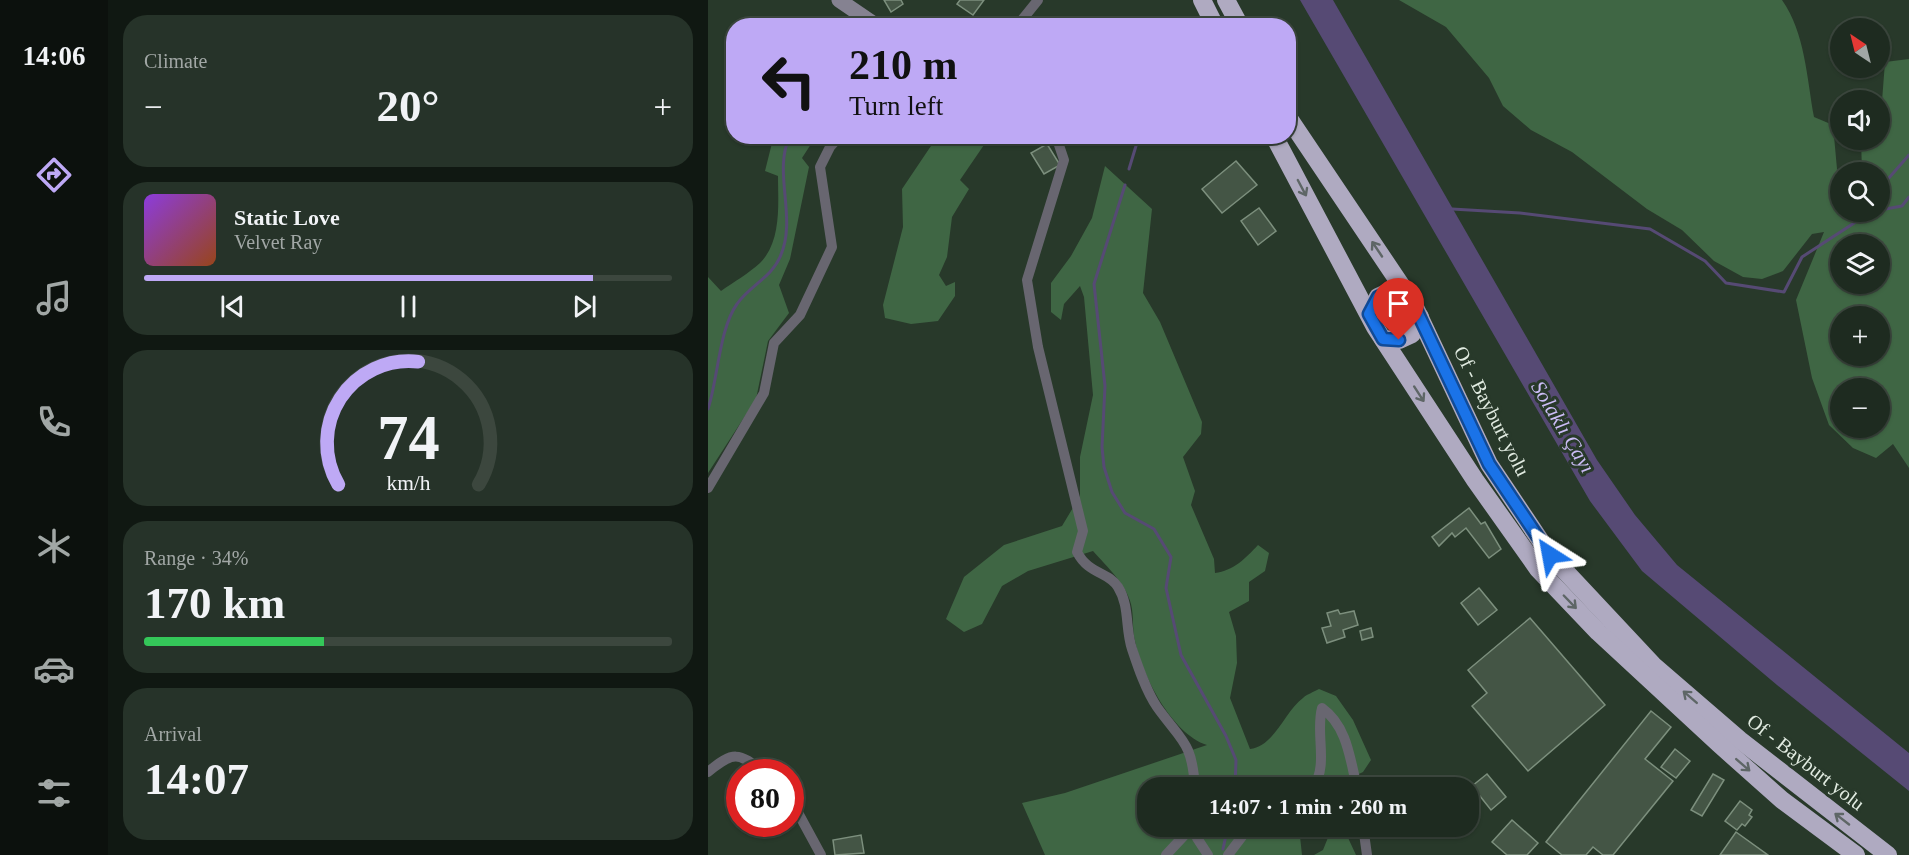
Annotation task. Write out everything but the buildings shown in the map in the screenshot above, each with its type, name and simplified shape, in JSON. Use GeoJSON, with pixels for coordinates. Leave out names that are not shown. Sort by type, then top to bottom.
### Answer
{"type":"FeatureCollection","features":[{"type":"Feature","properties":{"kind":"highway"},"geometry":{"type":"LineString","coordinates":[[1202,0],[1211,18]]}},
{"type":"Feature","properties":{"kind":"highway"},"geometry":{"type":"LineString","coordinates":[[1226,0],[1236,18]]}},
{"type":"Feature","properties":{"kind":"highway","name":"Of - Bayburt yolu"},"geometry":{"type":"LineString","coordinates":[[1296,129],[1406,293],[1420,317],[1489,464],[1550,555],[1653,665],[1740,740],[1888,855]]}},
{"type":"Feature","properties":{"kind":"highway","name":"Of - Bayburt yolu"},"geometry":{"type":"LineString","coordinates":[[1278,144],[1383,339],[1475,480],[1539,569],[1598,632],[1719,744],[1782,800],[1856,855]]}},
{"type":"Feature","properties":{"kind":"highway"},"geometry":{"type":"LineString","coordinates":[[1369,314],[1378,297],[1393,290],[1406,293]]}},
{"type":"Feature","properties":{"kind":"highway"},"geometry":{"type":"LineString","coordinates":[[1383,339],[1399,340],[1412,334],[1420,317]]}},
{"type":"Feature","properties":{"kind":"street"},"geometry":{"type":"LineString","coordinates":[[839,0],[865,18]]}},
{"type":"Feature","properties":{"kind":"street"},"geometry":{"type":"LineString","coordinates":[[1023,18],[1038,0]]}},
{"type":"Feature","properties":{"kind":"street"},"geometry":{"type":"LineString","coordinates":[[708,488],[764,393],[774,343],[800,315],[832,247],[820,167],[833,144]]}},
{"type":"Feature","properties":{"kind":"street"},"geometry":{"type":"LineString","coordinates":[[1059,144],[1064,160],[1027,280],[1030,310],[1048,391],[1083,531],[1077,552],[1084,566],[1117,585],[1127,614],[1131,646],[1156,706],[1182,737],[1193,760],[1194,777]]}},
{"type":"Feature","properties":{"kind":"street"},"geometry":{"type":"LineString","coordinates":[[1317,777],[1322,764],[1319,719],[1322,708],[1333,716],[1342,731],[1354,777]]}},
{"type":"Feature","properties":{"kind":"street"},"geometry":{"type":"LineString","coordinates":[[708,771],[727,756],[745,759]]}},
{"type":"Feature","properties":{"kind":"street"},"geometry":{"type":"LineString","coordinates":[[804,824],[821,855]]}},
{"type":"Feature","properties":{"kind":"street"},"geometry":{"type":"LineString","coordinates":[[1166,855],[1183,837]]}},
{"type":"Feature","properties":{"kind":"street"},"geometry":{"type":"LineString","coordinates":[[1197,837],[1208,855]]}},
{"type":"Feature","properties":{"kind":"street"},"geometry":{"type":"LineString","coordinates":[[1228,855],[1242,837]]}},
{"type":"Feature","properties":{"kind":"street"},"geometry":{"type":"LineString","coordinates":[[1365,837],[1367,855]]}},
{"type":"Feature","properties":{"kind":"green space"},"geometry":{"type":"Polygon","coordinates":[[[1399,0],[1782,0],[1796,26],[1807,72],[1814,117],[1830,124],[1830,150],[1835,150],[1836,162],[1830,162],[1830,222],[1890,222],[1890,162],[1862,162],[1861,150],[1890,150],[1890,90],[1883,90],[1884,78],[1890,78],[1890,61],[1909,59],[1909,468],[1893,444],[1876,458],[1853,448],[1843,438],[1890,438],[1890,378],[1830,378],[1830,426],[1812,378],[1796,300],[1824,232],[1812,234],[1783,271],[1762,279],[1743,277],[1714,261],[1682,230],[1647,209],[1572,152],[1531,130],[1503,106],[1489,78],[1446,27],[1399,0]]]}},
{"type":"Feature","properties":{"kind":"green space"},"geometry":{"type":"Polygon","coordinates":[[[772,144],[811,144],[802,158],[809,167],[790,259],[779,285],[789,313],[768,341],[756,399],[708,473],[708,277],[721,291],[760,263],[767,254],[772,244],[777,221],[778,176],[765,171],[772,144]]]}},
{"type":"Feature","properties":{"kind":"green space"},"geometry":{"type":"Polygon","coordinates":[[[932,144],[985,144],[960,180],[969,189],[952,217],[947,257],[939,275],[946,286],[955,282],[955,296],[938,321],[911,324],[885,318],[883,305],[903,227],[902,189],[932,144]]]}},
{"type":"Feature","properties":{"kind":"green space"},"geometry":{"type":"Polygon","coordinates":[[[1105,166],[1152,209],[1143,293],[1160,322],[1202,422],[1201,434],[1183,457],[1195,491],[1191,505],[1214,559],[1215,573],[1233,567],[1258,545],[1269,553],[1265,571],[1249,582],[1249,601],[1229,612],[1236,636],[1237,663],[1230,698],[1250,749],[1266,742],[1306,695],[1319,689],[1336,696],[1353,720],[1371,760],[1363,772],[1353,777],[1137,777],[1137,837],[1300,837],[1302,855],[1045,855],[1022,803],[1065,793],[1207,745],[1194,739],[1182,729],[1160,702],[1139,655],[1129,597],[1115,576],[1093,551],[1028,571],[1002,586],[982,624],[964,632],[946,619],[964,577],[1004,545],[1062,526],[1080,496],[1080,457],[1093,395],[1084,297],[1080,286],[1064,304],[1061,320],[1051,312],[1051,283],[1071,256],[1092,218],[1105,166]]]}},
{"type":"Feature","properties":{"kind":"green space"},"geometry":{"type":"Polygon","coordinates":[[[1328,837],[1348,837],[1356,855],[1314,855],[1323,850],[1328,837]]]}},
{"type":"Feature","properties":{"kind":"water","name":"Solaklı Çayı"},"geometry":{"type":"Polygon","coordinates":[[[1300,0],[1333,0],[1597,460],[1635,515],[1677,565],[1909,753],[1909,791],[1777,685],[1642,571],[1590,501],[1300,0]]]}},
{"type":"Feature","properties":{"kind":"waterway"},"geometry":{"type":"LineString","coordinates":[[708,409],[726,327],[731,314],[742,298],[771,271],[780,257],[785,242],[787,227],[783,165],[787,144]]}},
{"type":"Feature","properties":{"kind":"waterway"},"geometry":{"type":"LineString","coordinates":[[1129,169],[1137,144]]}},
{"type":"Feature","properties":{"kind":"waterway"},"geometry":{"type":"LineString","coordinates":[[1890,177],[1909,155]]}},
{"type":"Feature","properties":{"kind":"waterway"},"geometry":{"type":"LineString","coordinates":[[1125,185],[1094,284],[1105,386],[1102,447],[1104,467],[1112,492],[1125,513],[1154,529],[1171,557],[1166,588],[1181,655],[1226,736],[1236,760],[1235,777]]}},
{"type":"Feature","properties":{"kind":"waterway"},"geometry":{"type":"LineString","coordinates":[[1890,208],[1902,206],[1909,197]]}},
{"type":"Feature","properties":{"kind":"waterway"},"geometry":{"type":"LineString","coordinates":[[1452,209],[1520,213],[1650,229],[1705,261],[1726,283],[1784,292],[1802,257],[1856,222]]}},
{"type":"Feature","properties":{"kind":"waterway"},"geometry":{"type":"LineString","coordinates":[[1223,849],[1226,837]]}},
{"type":"Feature","properties":{"kind":"route"},"geometry":{"type":"LineString","coordinates":[[1399,340],[1383,339],[1369,314],[1378,297],[1393,290],[1406,293],[1413,303],[1489,464],[1550,555]]}}]}
